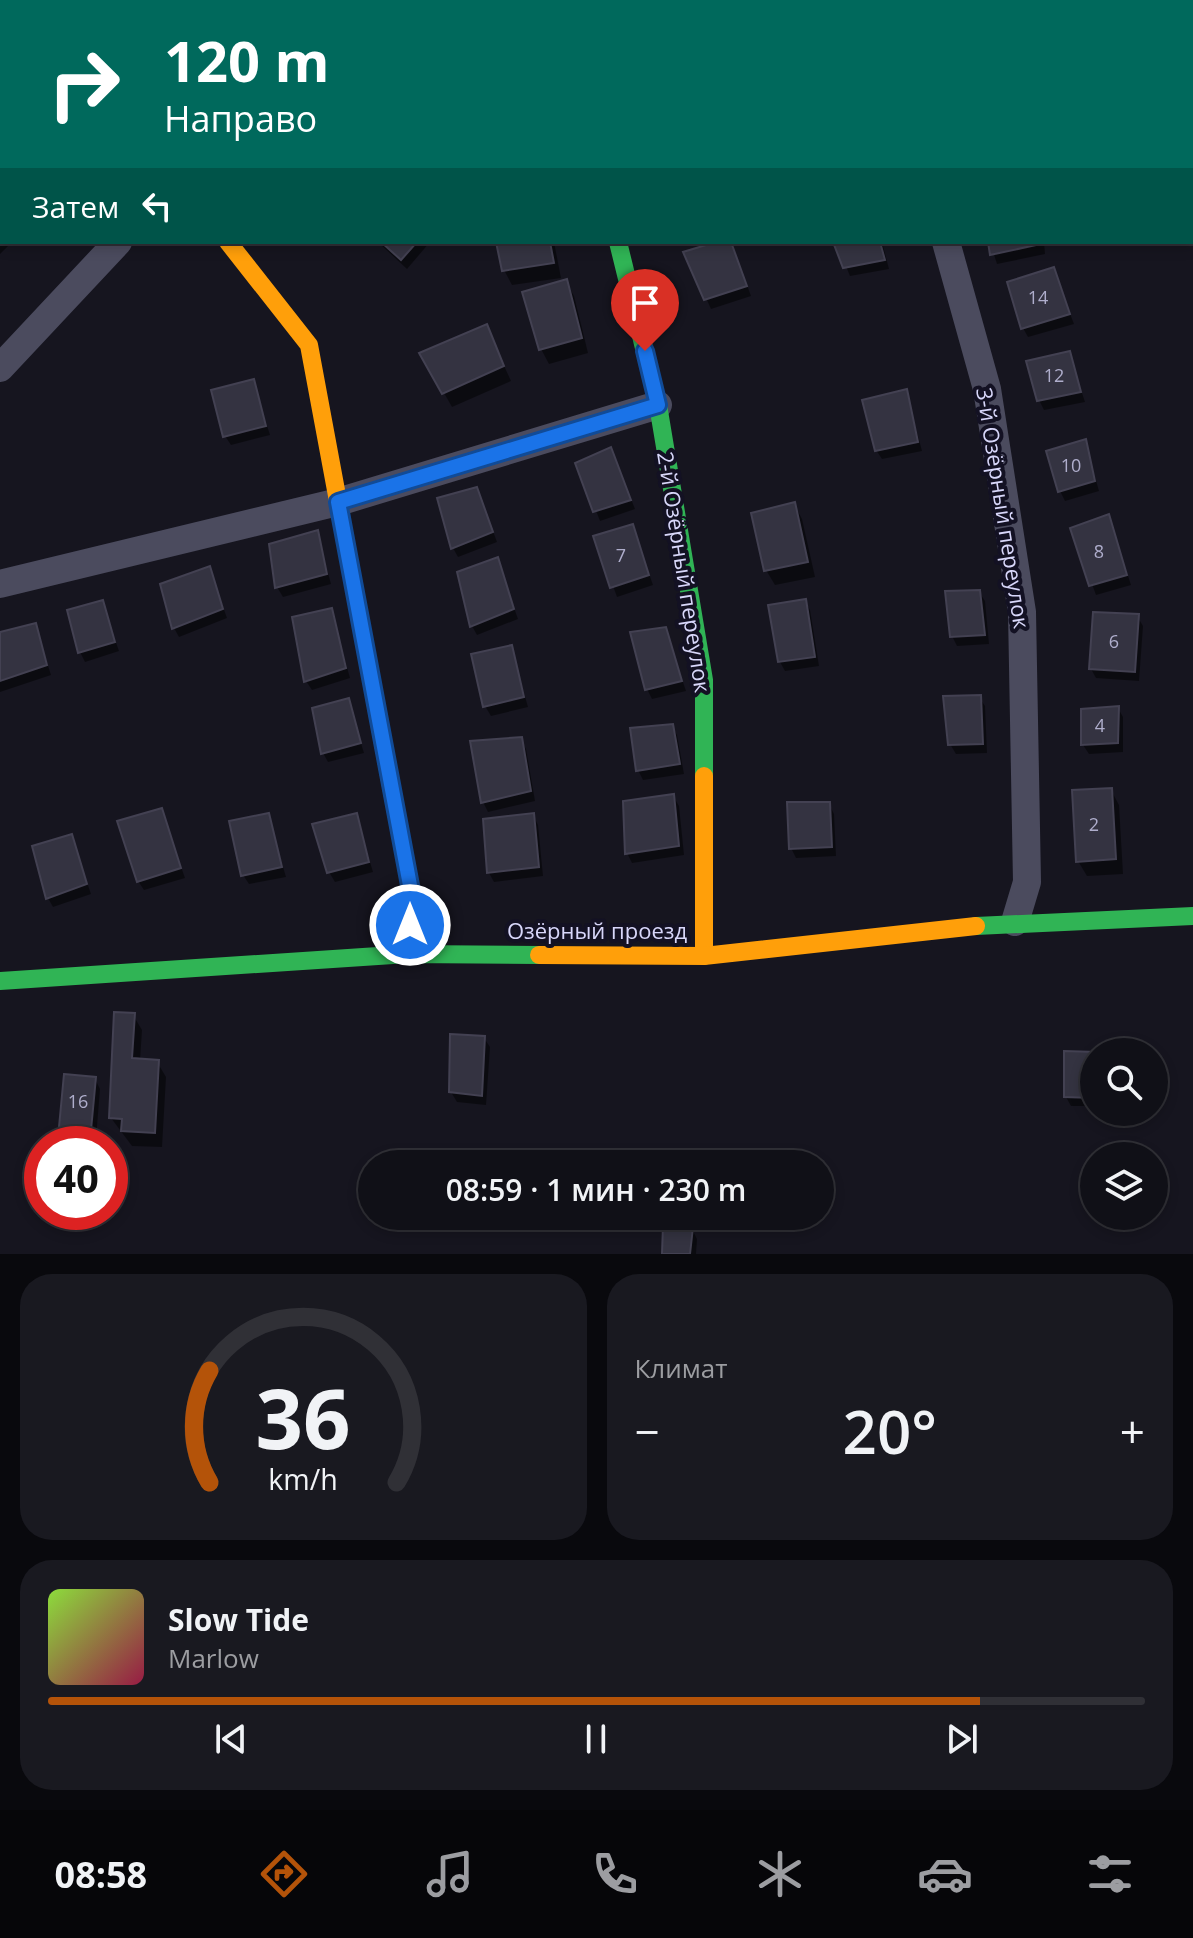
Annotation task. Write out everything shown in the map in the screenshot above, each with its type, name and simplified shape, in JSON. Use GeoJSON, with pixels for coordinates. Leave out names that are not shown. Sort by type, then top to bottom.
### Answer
{"type":"FeatureCollection","features":[{"type":"Feature","properties":{"kind":"street"},"geometry":{"type":"LineString","coordinates":[[0,368],[116,244]]}},
{"type":"Feature","properties":{"kind":"street"},"geometry":{"type":"LineString","coordinates":[[230,244],[309,345],[412,896],[408,954]]}},
{"type":"Feature","properties":{"kind":"street","name":"2-й Озёрный переулок"},"geometry":{"type":"LineString","coordinates":[[618,244],[658,405],[704,680],[704,956]]}},
{"type":"Feature","properties":{"kind":"street","name":"3-й Озёрный переулок"},"geometry":{"type":"LineString","coordinates":[[947,244],[987,389],[1022,612],[1027,882],[1015,922]]}},
{"type":"Feature","properties":{"kind":"street"},"geometry":{"type":"LineString","coordinates":[[0,584],[338,502],[658,405]]}},
{"type":"Feature","properties":{"kind":"street","name":"Озёрный проезд"},"geometry":{"type":"LineString","coordinates":[[0,981],[408,954],[704,956],[1015,922],[1193,916]]}},
{"type":"Feature","properties":{"kind":"building"},"geometry":{"type":"Polygon","coordinates":[[[383,244],[415,244],[401,260],[383,244]]]}},
{"type":"Feature","properties":{"kind":"building"},"geometry":{"type":"Polygon","coordinates":[[[496,244],[550,244],[554,263],[502,271],[496,244]]]}},
{"type":"Feature","properties":{"kind":"building"},"geometry":{"type":"Polygon","coordinates":[[[709,244],[732,244],[747,286],[704,300],[683,252],[709,244]]]}},
{"type":"Feature","properties":{"kind":"building"},"geometry":{"type":"Polygon","coordinates":[[[834,244],[881,244],[885,260],[843,268],[834,244]]]}},
{"type":"Feature","properties":{"kind":"building"},"geometry":{"type":"Polygon","coordinates":[[[988,244],[1041,244],[990,255],[988,244]]]}},
{"type":"Feature","properties":{"kind":"building"},"geometry":{"type":"Polygon","coordinates":[[[1054,267],[1070,314],[1021,329],[1007,282],[1054,267]]]}},
{"type":"Feature","properties":{"kind":"building"},"geometry":{"type":"Polygon","coordinates":[[[567,279],[582,338],[539,350],[522,292],[567,279]]]}},
{"type":"Feature","properties":{"kind":"building"},"geometry":{"type":"Polygon","coordinates":[[[487,324],[504,366],[442,394],[419,353],[487,324]]]}},
{"type":"Feature","properties":{"kind":"building"},"geometry":{"type":"Polygon","coordinates":[[[1070,351],[1081,392],[1037,401],[1026,361],[1070,351]]]}},
{"type":"Feature","properties":{"kind":"building"},"geometry":{"type":"Polygon","coordinates":[[[254,379],[266,426],[223,437],[211,390],[254,379]]]}},
{"type":"Feature","properties":{"kind":"building"},"geometry":{"type":"Polygon","coordinates":[[[907,389],[918,442],[875,451],[862,400],[907,389]]]}},
{"type":"Feature","properties":{"kind":"building"},"geometry":{"type":"Polygon","coordinates":[[[1086,439],[1095,481],[1058,492],[1046,451],[1086,439]]]}},
{"type":"Feature","properties":{"kind":"building"},"geometry":{"type":"Polygon","coordinates":[[[611,447],[631,500],[593,512],[575,463],[611,447]]]}},
{"type":"Feature","properties":{"kind":"building"},"geometry":{"type":"Polygon","coordinates":[[[477,487],[493,532],[451,549],[437,498],[477,487]]]}},
{"type":"Feature","properties":{"kind":"building"},"geometry":{"type":"Polygon","coordinates":[[[795,502],[808,562],[764,571],[751,513],[795,502]]]}},
{"type":"Feature","properties":{"kind":"building"},"geometry":{"type":"Polygon","coordinates":[[[1109,514],[1127,575],[1089,586],[1070,528],[1109,514]]]}},
{"type":"Feature","properties":{"kind":"building"},"geometry":{"type":"Polygon","coordinates":[[[633,524],[649,575],[610,588],[593,536],[633,524]]]}},
{"type":"Feature","properties":{"kind":"building"},"geometry":{"type":"Polygon","coordinates":[[[318,530],[327,574],[275,588],[269,544],[318,530]]]}},
{"type":"Feature","properties":{"kind":"building"},"geometry":{"type":"Polygon","coordinates":[[[498,557],[514,609],[470,627],[457,572],[498,557]]]}},
{"type":"Feature","properties":{"kind":"building"},"geometry":{"type":"Polygon","coordinates":[[[210,566],[223,609],[172,629],[160,584],[210,566]]]}},
{"type":"Feature","properties":{"kind":"building"},"geometry":{"type":"Polygon","coordinates":[[[980,590],[985,635],[950,637],[945,591],[980,590]]]}},
{"type":"Feature","properties":{"kind":"building"},"geometry":{"type":"Polygon","coordinates":[[[806,599],[815,657],[778,662],[768,605],[806,599]]]}},
{"type":"Feature","properties":{"kind":"building"},"geometry":{"type":"Polygon","coordinates":[[[103,600],[115,642],[78,653],[67,610],[103,600]]]}},
{"type":"Feature","properties":{"kind":"building"},"geometry":{"type":"Polygon","coordinates":[[[332,608],[346,668],[304,682],[292,617],[332,608]]]}},
{"type":"Feature","properties":{"kind":"building"},"geometry":{"type":"Polygon","coordinates":[[[1093,612],[1139,614],[1135,672],[1089,669],[1093,612]]]}},
{"type":"Feature","properties":{"kind":"building"},"geometry":{"type":"Polygon","coordinates":[[[36,623],[47,665],[0,681],[0,632],[36,623]]]}},
{"type":"Feature","properties":{"kind":"building"},"geometry":{"type":"Polygon","coordinates":[[[666,627],[682,681],[645,690],[630,632],[666,627]]]}},
{"type":"Feature","properties":{"kind":"building"},"geometry":{"type":"Polygon","coordinates":[[[512,645],[524,697],[483,707],[471,654],[512,645]]]}},
{"type":"Feature","properties":{"kind":"building"},"geometry":{"type":"Polygon","coordinates":[[[981,695],[983,744],[948,745],[943,696],[981,695]]]}},
{"type":"Feature","properties":{"kind":"building"},"geometry":{"type":"Polygon","coordinates":[[[349,698],[361,743],[321,754],[312,708],[349,698]]]}},
{"type":"Feature","properties":{"kind":"building"},"geometry":{"type":"Polygon","coordinates":[[[1119,706],[1118,743],[1081,745],[1081,709],[1119,706]]]}},
{"type":"Feature","properties":{"kind":"building"},"geometry":{"type":"Polygon","coordinates":[[[673,724],[680,764],[636,771],[630,728],[673,724]]]}},
{"type":"Feature","properties":{"kind":"building"},"geometry":{"type":"Polygon","coordinates":[[[522,737],[531,791],[481,803],[470,741],[522,737]]]}},
{"type":"Feature","properties":{"kind":"building"},"geometry":{"type":"Polygon","coordinates":[[[1112,788],[1116,859],[1076,862],[1072,790],[1112,788]]]}},
{"type":"Feature","properties":{"kind":"building"},"geometry":{"type":"Polygon","coordinates":[[[674,794],[679,846],[625,854],[623,801],[674,794]]]}},
{"type":"Feature","properties":{"kind":"building"},"geometry":{"type":"Polygon","coordinates":[[[787,802],[830,802],[832,847],[789,849],[787,802]]]}},
{"type":"Feature","properties":{"kind":"building"},"geometry":{"type":"Polygon","coordinates":[[[162,808],[181,868],[137,882],[117,821],[162,808]]]}},
{"type":"Feature","properties":{"kind":"building"},"geometry":{"type":"Polygon","coordinates":[[[269,813],[282,867],[241,876],[229,821],[269,813]]]}},
{"type":"Feature","properties":{"kind":"building"},"geometry":{"type":"Polygon","coordinates":[[[357,813],[369,862],[327,873],[312,824],[357,813]]]}},
{"type":"Feature","properties":{"kind":"building"},"geometry":{"type":"Polygon","coordinates":[[[534,813],[539,867],[487,873],[483,819],[534,813]]]}},
{"type":"Feature","properties":{"kind":"building"},"geometry":{"type":"Polygon","coordinates":[[[72,834],[87,884],[46,899],[32,846],[72,834]]]}},
{"type":"Feature","properties":{"kind":"building"},"geometry":{"type":"Polygon","coordinates":[[[114,1012],[135,1013],[132,1058],[159,1060],[155,1133],[128,1131],[128,1126],[121,1126],[122,1119],[109,1118],[114,1012]]]}},
{"type":"Feature","properties":{"kind":"building"},"geometry":{"type":"Polygon","coordinates":[[[450,1034],[485,1036],[482,1096],[449,1092],[450,1034]]]}},
{"type":"Feature","properties":{"kind":"building"},"geometry":{"type":"Polygon","coordinates":[[[1064,1051],[1080,1051],[1080,1098],[1064,1097],[1064,1051]]]}},
{"type":"Feature","properties":{"kind":"building"},"geometry":{"type":"Polygon","coordinates":[[[64,1074],[96,1077],[91,1126],[59,1126],[64,1074]]]}},
{"type":"Feature","properties":{"kind":"building"},"geometry":{"type":"Polygon","coordinates":[[[663,1230],[693,1230],[690,1254],[662,1254],[663,1230]]]}},
{"type":"Feature","properties":{"kind":"traffic: fast"},"geometry":{"type":"LineString","coordinates":[[618,244],[658,405],[704,680],[704,776]]}},
{"type":"Feature","properties":{"kind":"traffic: fast"},"geometry":{"type":"LineString","coordinates":[[391,786],[412,896],[408,954]]}},
{"type":"Feature","properties":{"kind":"traffic: fast"},"geometry":{"type":"LineString","coordinates":[[976,926],[1193,916]]}},
{"type":"Feature","properties":{"kind":"traffic: fast"},"geometry":{"type":"LineString","coordinates":[[0,981],[408,954],[539,955]]}},
{"type":"Feature","properties":{"kind":"traffic: slow"},"geometry":{"type":"LineString","coordinates":[[230,244],[309,345],[391,786]]}},
{"type":"Feature","properties":{"kind":"traffic: slow"},"geometry":{"type":"LineString","coordinates":[[704,776],[704,956]]}},
{"type":"Feature","properties":{"kind":"traffic: slow"},"geometry":{"type":"LineString","coordinates":[[539,955],[704,956],[976,926]]}},
{"type":"Feature","properties":{"kind":"route"},"geometry":{"type":"LineString","coordinates":[[410,925],[412,896],[338,502],[658,405],[645,351]]}}]}
